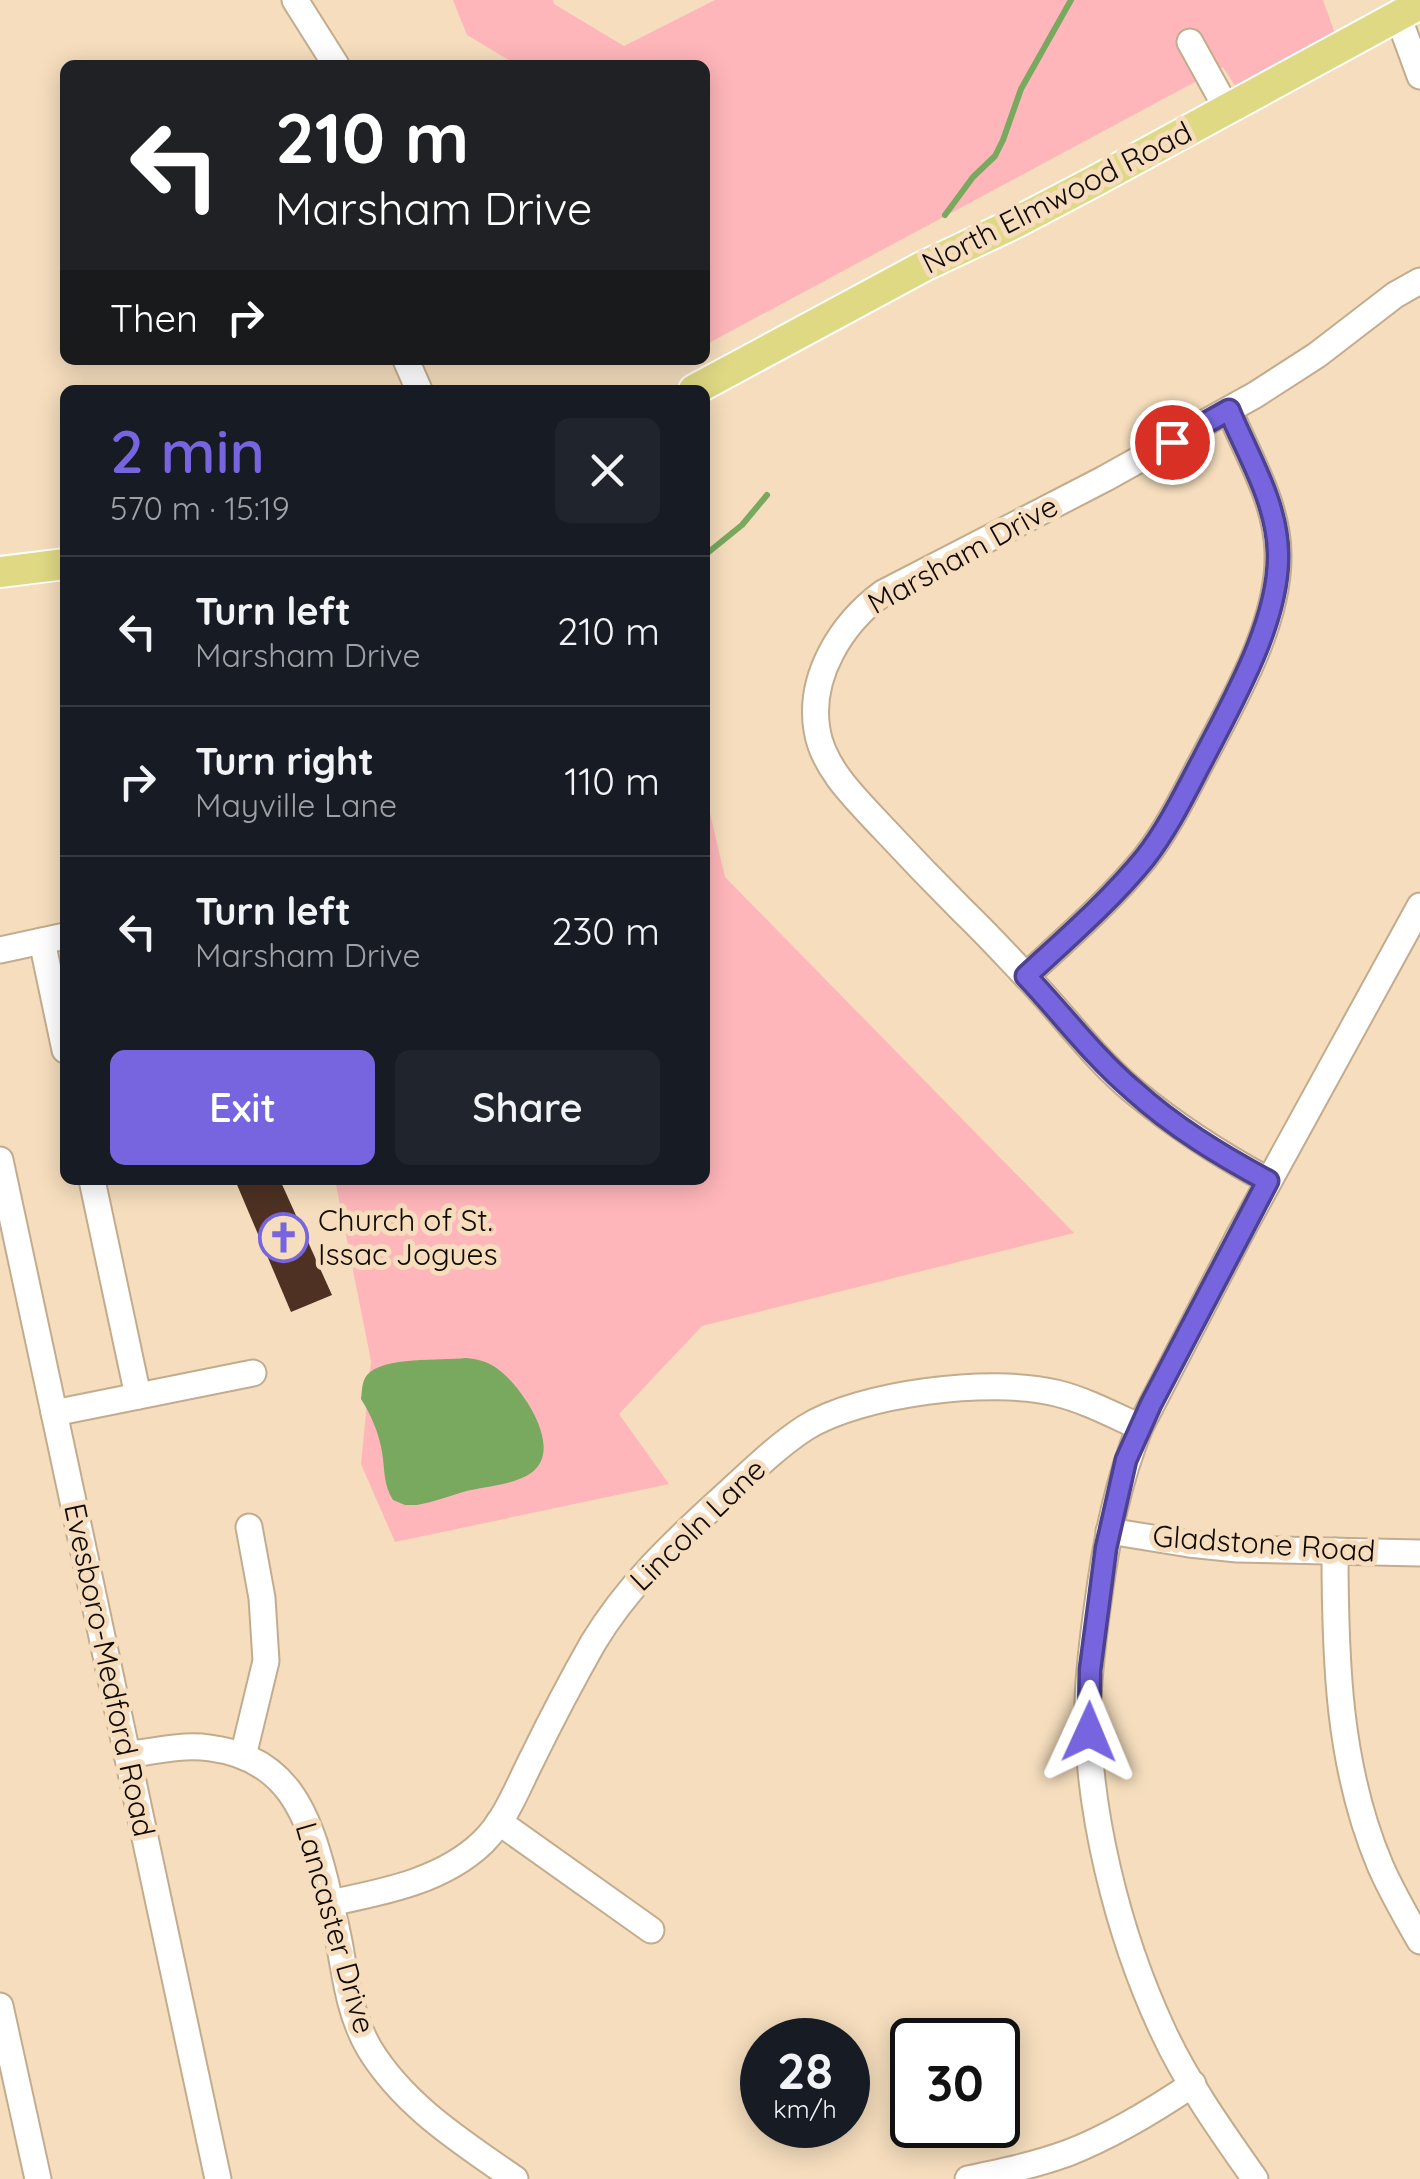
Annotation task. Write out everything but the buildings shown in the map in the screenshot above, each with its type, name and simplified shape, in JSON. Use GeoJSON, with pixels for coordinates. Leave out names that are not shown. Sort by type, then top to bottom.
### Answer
{"type":"FeatureCollection","features":[{"type":"Feature","properties":{"kind":"main road","name":"North Elmwood Road"},"geometry":{"type":"LineString","coordinates":[[703,385],[933,262],[1015,223],[1409,10]]}},
{"type":"Feature","properties":{"kind":"main road"},"geometry":{"type":"LineString","coordinates":[[0,572],[60,565]]}},
{"type":"Feature","properties":{"kind":"street"},"geometry":{"type":"LineString","coordinates":[[295,0],[333,60]]}},
{"type":"Feature","properties":{"kind":"street"},"geometry":{"type":"LineString","coordinates":[[1409,10],[1420,76]]}},
{"type":"Feature","properties":{"kind":"street"},"geometry":{"type":"LineString","coordinates":[[1190,42],[1227,110]]}},
{"type":"Feature","properties":{"kind":"street","name":"Marsham Drive"},"geometry":{"type":"LineString","coordinates":[[1268,1181],[1212,1150],[1134,1092],[1097,1056],[1026,976],[866,811],[823,751],[816,729],[816,707],[835,643],[862,608],[883,593],[1229,410],[1297,369],[1420,281]]}},
{"type":"Feature","properties":{"kind":"street"},"geometry":{"type":"LineString","coordinates":[[1026,976],[1117,889],[1162,836],[1254,656],[1271,605],[1278,555],[1276,530],[1267,497],[1229,410]]}},
{"type":"Feature","properties":{"kind":"street"},"geometry":{"type":"LineString","coordinates":[[1255,2179],[1192,2084],[1162,2030],[1119,1914],[1090,1763],[1090,1670],[1109,1532],[1126,1460],[1140,1427],[1268,1181],[1420,906]]}},
{"type":"Feature","properties":{"kind":"street"},"geometry":{"type":"LineString","coordinates":[[0,950],[54,939],[60,1000]]}},
{"type":"Feature","properties":{"kind":"street","name":"Evesboro-Medford Road"},"geometry":{"type":"LineString","coordinates":[[0,1160],[218,2179]]}},
{"type":"Feature","properties":{"kind":"street"},"geometry":{"type":"LineString","coordinates":[[93,1185],[138,1396]]}},
{"type":"Feature","properties":{"kind":"street"},"geometry":{"type":"LineString","coordinates":[[54,1413],[252,1372]]}},
{"type":"Feature","properties":{"kind":"street","name":"Lincoln Lane"},"geometry":{"type":"LineString","coordinates":[[330,1904],[394,1888],[446,1868],[484,1841],[499,1822],[575,1675],[618,1604],[704,1515],[806,1428],[830,1415],[881,1400],[962,1388],[1013,1386],[1058,1394],[1140,1427]]}},
{"type":"Feature","properties":{"kind":"street"},"geometry":{"type":"LineString","coordinates":[[242,1756],[266,1661],[262,1598],[249,1527]]}},
{"type":"Feature","properties":{"kind":"street","name":"Gladstone Road"},"geometry":{"type":"LineString","coordinates":[[1109,1532],[1212,1547],[1420,1554]]}},
{"type":"Feature","properties":{"kind":"street"},"geometry":{"type":"LineString","coordinates":[[1336,1552],[1338,1683],[1355,1788],[1380,1865],[1420,1941]]}},
{"type":"Feature","properties":{"kind":"street","name":"Lancaster Drive"},"geometry":{"type":"LineString","coordinates":[[127,1755],[189,1746],[210,1748],[242,1756],[274,1774],[291,1792],[314,1838],[351,2001],[370,2049],[401,2090],[506,2176]]}},
{"type":"Feature","properties":{"kind":"street"},"geometry":{"type":"LineString","coordinates":[[499,1822],[651,1930]]}},
{"type":"Feature","properties":{"kind":"street"},"geometry":{"type":"LineString","coordinates":[[0,2006],[38,2179]]}},
{"type":"Feature","properties":{"kind":"street"},"geometry":{"type":"LineString","coordinates":[[968,2179],[1015,2169],[1088,2144],[1192,2084]]}},
{"type":"Feature","properties":{"kind":"shaded area"},"geometry":{"type":"Polygon","coordinates":[[[453,0],[553,0],[624,46],[715,0],[1323,0],[1338,42],[1240,94],[1223,67],[710,342],[710,60],[509,60],[467,35],[453,0]]]}},
{"type":"Feature","properties":{"kind":"shaded area"},"geometry":{"type":"Polygon","coordinates":[[[710,813],[725,877],[1074,1233],[702,1326],[619,1414],[669,1484],[395,1542],[361,1464],[371,1361],[336,1185],[710,1185],[710,813]]]}},
{"type":"Feature","properties":{"kind":"shaded area"},"geometry":{"type":"Polygon","coordinates":[[[466,1358],[495,1367],[527,1401],[542,1433],[541,1462],[531,1473],[507,1483],[417,1505],[393,1500],[386,1483],[379,1438],[361,1399],[365,1377],[375,1369],[399,1362],[466,1358]]]}},
{"type":"Feature","properties":{"kind":"waterway"},"geometry":{"type":"LineString","coordinates":[[945,215],[973,177],[995,156],[1021,89],[1071,0]]}},
{"type":"Feature","properties":{"kind":"waterway"},"geometry":{"type":"LineString","coordinates":[[710,551],[742,525],[767,495]]}},
{"type":"Feature","properties":{"kind":"place","name":"Church of St. Issac Jogues"},"geometry":{"type":"Point","coordinates":[283,1238]}},
{"type":"Feature","properties":{"kind":"route"},"geometry":{"type":"LineString","coordinates":[[1089,1732],[1090,1670],[1106,1548],[1126,1460],[1151,1404],[1268,1181],[1212,1150],[1134,1092],[1026,976],[1108,898],[1162,836],[1230,707],[1254,656],[1271,605],[1278,555],[1276,530],[1263,487],[1229,410],[1172,442]]}}]}
